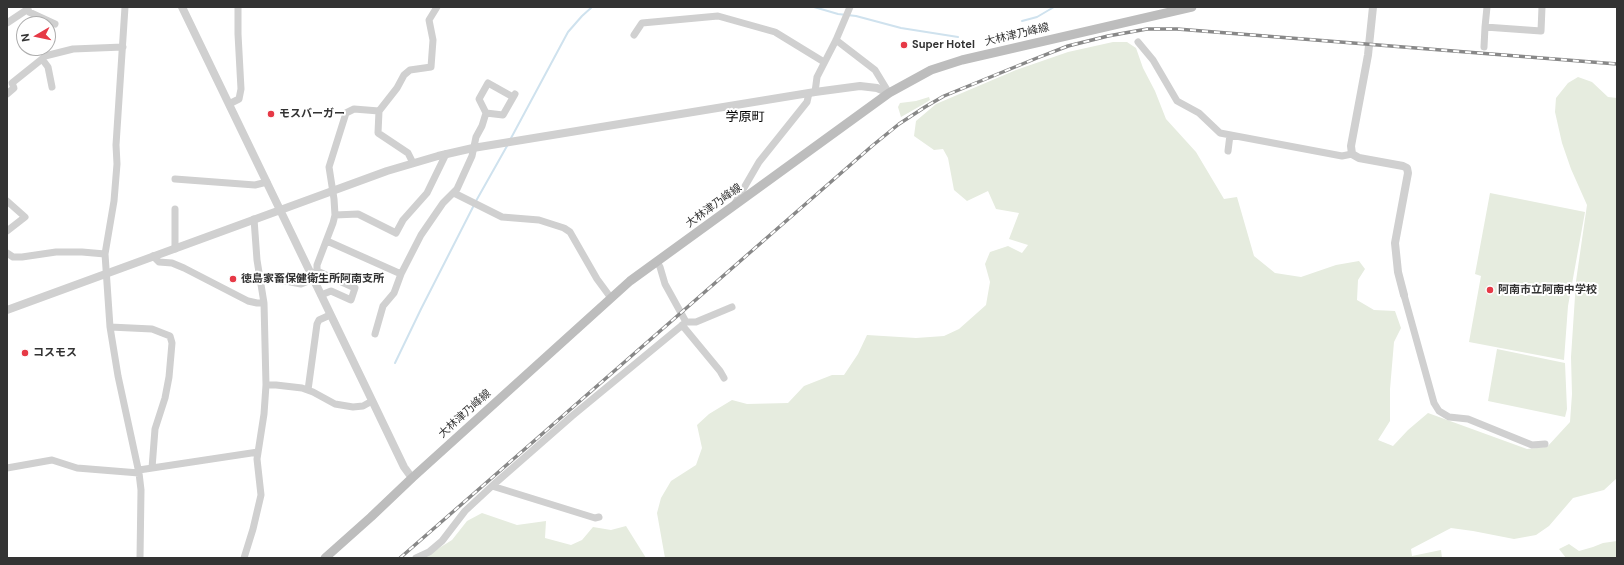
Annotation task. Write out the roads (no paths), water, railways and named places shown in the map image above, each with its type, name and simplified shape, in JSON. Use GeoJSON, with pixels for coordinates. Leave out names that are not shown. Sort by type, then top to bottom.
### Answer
{"type":"FeatureCollection","features":[{"type":"Feature","properties":{"kind":"main road","name":"大林津乃峰線"},"geometry":{"type":"LineString","coordinates":[[325,558],[630,281],[889,93],[931,70],[962,60],[1192,7]]}},
{"type":"Feature","properties":{"kind":"street"},"geometry":{"type":"LineString","coordinates":[[125,7],[114,201],[104,254],[110,327],[118,376],[139,471],[141,490],[140,558]]}},
{"type":"Feature","properties":{"kind":"street"},"geometry":{"type":"LineString","coordinates":[[182,7],[280,210],[314,274],[330,315],[404,467],[412,478]]}},
{"type":"Feature","properties":{"kind":"street"},"geometry":{"type":"LineString","coordinates":[[229,104],[239,99],[241,89],[238,7]]}},
{"type":"Feature","properties":{"kind":"street"},"geometry":{"type":"LineString","coordinates":[[413,163],[408,153],[378,133],[379,110],[397,88],[404,75],[410,70],[431,67],[433,40],[429,16],[437,7]]}},
{"type":"Feature","properties":{"kind":"street"},"geometry":{"type":"LineString","coordinates":[[732,208],[759,162],[807,102],[850,7]]}},
{"type":"Feature","properties":{"kind":"street"},"geometry":{"type":"LineString","coordinates":[[1352,154],[1351,146],[1368,55],[1372,7]]}},
{"type":"Feature","properties":{"kind":"street"},"geometry":{"type":"LineString","coordinates":[[1484,47],[1487,7]]}},
{"type":"Feature","properties":{"kind":"street"},"geometry":{"type":"LineString","coordinates":[[1485,28],[1541,31],[1542,7]]}},
{"type":"Feature","properties":{"kind":"street"},"geometry":{"type":"LineString","coordinates":[[7,23],[28,8],[29,12],[38,16]]}},
{"type":"Feature","properties":{"kind":"street"},"geometry":{"type":"LineString","coordinates":[[634,34],[642,23],[718,16],[775,32],[824,62]]}},
{"type":"Feature","properties":{"kind":"street"},"geometry":{"type":"LineString","coordinates":[[836,40],[875,70],[889,93]]}},
{"type":"Feature","properties":{"kind":"street"},"geometry":{"type":"LineString","coordinates":[[1138,42],[1153,60],[1177,101],[1198,113],[1220,133],[1342,156],[1352,154],[1359,158],[1407,168],[1408,173],[1396,243],[1398,272],[1434,403],[1439,410],[1449,417],[1468,419],[1532,445],[1545,444]]}},
{"type":"Feature","properties":{"kind":"street"},"geometry":{"type":"LineString","coordinates":[[7,94],[14,88],[12,84],[48,55],[73,48],[123,47]]}},
{"type":"Feature","properties":{"kind":"street"},"geometry":{"type":"LineString","coordinates":[[42,59],[48,67],[52,87]]}},
{"type":"Feature","properties":{"kind":"street"},"geometry":{"type":"LineString","coordinates":[[375,334],[383,306],[394,292],[420,235],[443,203],[454,193],[472,156],[476,137],[482,126],[486,113],[478,99],[488,83],[515,95],[503,115],[486,113]]}},
{"type":"Feature","properties":{"kind":"street"},"geometry":{"type":"LineString","coordinates":[[7,310],[332,191],[413,163],[446,154],[473,148],[812,92],[860,86],[877,88],[889,93]]}},
{"type":"Feature","properties":{"kind":"street"},"geometry":{"type":"LineString","coordinates":[[262,280],[270,278],[301,284],[314,274],[327,242],[335,215],[329,167],[346,113],[354,109],[379,110]]}},
{"type":"Feature","properties":{"kind":"street"},"geometry":{"type":"LineString","coordinates":[[1228,151],[1230,135]]}},
{"type":"Feature","properties":{"kind":"street"},"geometry":{"type":"LineString","coordinates":[[335,215],[358,214],[396,233],[403,220],[427,193],[446,154]]}},
{"type":"Feature","properties":{"kind":"street"},"geometry":{"type":"LineString","coordinates":[[175,179],[255,185],[267,182]]}},
{"type":"Feature","properties":{"kind":"street"},"geometry":{"type":"LineString","coordinates":[[454,193],[502,217],[539,220],[564,228],[570,232],[597,279],[611,298]]}},
{"type":"Feature","properties":{"kind":"street"},"geometry":{"type":"LineString","coordinates":[[7,201],[25,217],[7,231]]}},
{"type":"Feature","properties":{"kind":"street"},"geometry":{"type":"LineString","coordinates":[[175,209],[175,249]]}},
{"type":"Feature","properties":{"kind":"street"},"geometry":{"type":"LineString","coordinates":[[244,558],[261,495],[257,470],[266,385],[264,303],[262,280],[257,260],[254,219]]}},
{"type":"Feature","properties":{"kind":"street"},"geometry":{"type":"LineString","coordinates":[[327,242],[401,274]]}},
{"type":"Feature","properties":{"kind":"street"},"geometry":{"type":"LineString","coordinates":[[7,253],[13,256],[22,257],[56,252],[104,254]]}},
{"type":"Feature","properties":{"kind":"street"},"geometry":{"type":"LineString","coordinates":[[153,256],[159,262],[172,263],[184,268],[248,301],[264,303]]}},
{"type":"Feature","properties":{"kind":"street"},"geometry":{"type":"LineString","coordinates":[[657,262],[665,284],[684,323],[724,378]]}},
{"type":"Feature","properties":{"kind":"street"},"geometry":{"type":"LineString","coordinates":[[314,274],[355,288],[350,300],[331,291],[321,295]]}},
{"type":"Feature","properties":{"kind":"street"},"geometry":{"type":"LineString","coordinates":[[416,558],[428,552],[442,541],[465,511],[492,486],[572,416],[684,323],[696,322],[732,307]]}},
{"type":"Feature","properties":{"kind":"street"},"geometry":{"type":"LineString","coordinates":[[308,390],[318,324],[322,318],[330,315]]}},
{"type":"Feature","properties":{"kind":"street"},"geometry":{"type":"LineString","coordinates":[[110,327],[152,330],[170,336],[172,343],[169,377],[165,398],[155,429],[152,468]]}},
{"type":"Feature","properties":{"kind":"street"},"geometry":{"type":"LineString","coordinates":[[266,385],[308,390],[335,404],[357,407],[372,401]]}},
{"type":"Feature","properties":{"kind":"street"},"geometry":{"type":"LineString","coordinates":[[7,468],[52,460],[77,468],[139,471],[258,452]]}},
{"type":"Feature","properties":{"kind":"street"},"geometry":{"type":"LineString","coordinates":[[492,486],[573,512],[595,518],[599,517]]}},
{"type":"Feature","properties":{"kind":"waterway"},"geometry":{"type":"LineString","coordinates":[[510,140],[568,32],[592,7]]}},
{"type":"Feature","properties":{"kind":"waterway"},"geometry":{"type":"LineString","coordinates":[[814,7],[901,28],[958,37]]}},
{"type":"Feature","properties":{"kind":"waterway"},"geometry":{"type":"LineString","coordinates":[[1022,21],[1037,17],[1054,7]]}},
{"type":"Feature","properties":{"kind":"waterway"},"geometry":{"type":"LineString","coordinates":[[476,201],[507,146]]}},
{"type":"Feature","properties":{"kind":"waterway"},"geometry":{"type":"LineString","coordinates":[[395,363],[474,205]]}},
{"type":"Feature","properties":{"kind":"railway"},"geometry":{"type":"LineString","coordinates":[[400,558],[899,124],[944,96],[1037,58],[1068,46],[1108,36],[1147,29],[1177,29],[1617,64]]}},
{"type":"Feature","properties":{"kind":"place","name":"Super Hotel"},"geometry":{"type":"Point","coordinates":[904,45]}},
{"type":"Feature","properties":{"kind":"place","name":"モスバーガー"},"geometry":{"type":"Point","coordinates":[271,114]}},
{"type":"Feature","properties":{"kind":"place","name":"徳島家畜保健衛生所阿南支所"},"geometry":{"type":"Point","coordinates":[233,279]}},
{"type":"Feature","properties":{"kind":"place","name":"阿南市立阿南中学校"},"geometry":{"type":"Point","coordinates":[1490,290]}},
{"type":"Feature","properties":{"kind":"place","name":"コスモス"},"geometry":{"type":"Point","coordinates":[25,353]}},
{"type":"Feature","properties":{"kind":"district","name":"学原町"},"geometry":{"type":"Point","coordinates":[745,118]}}]}
